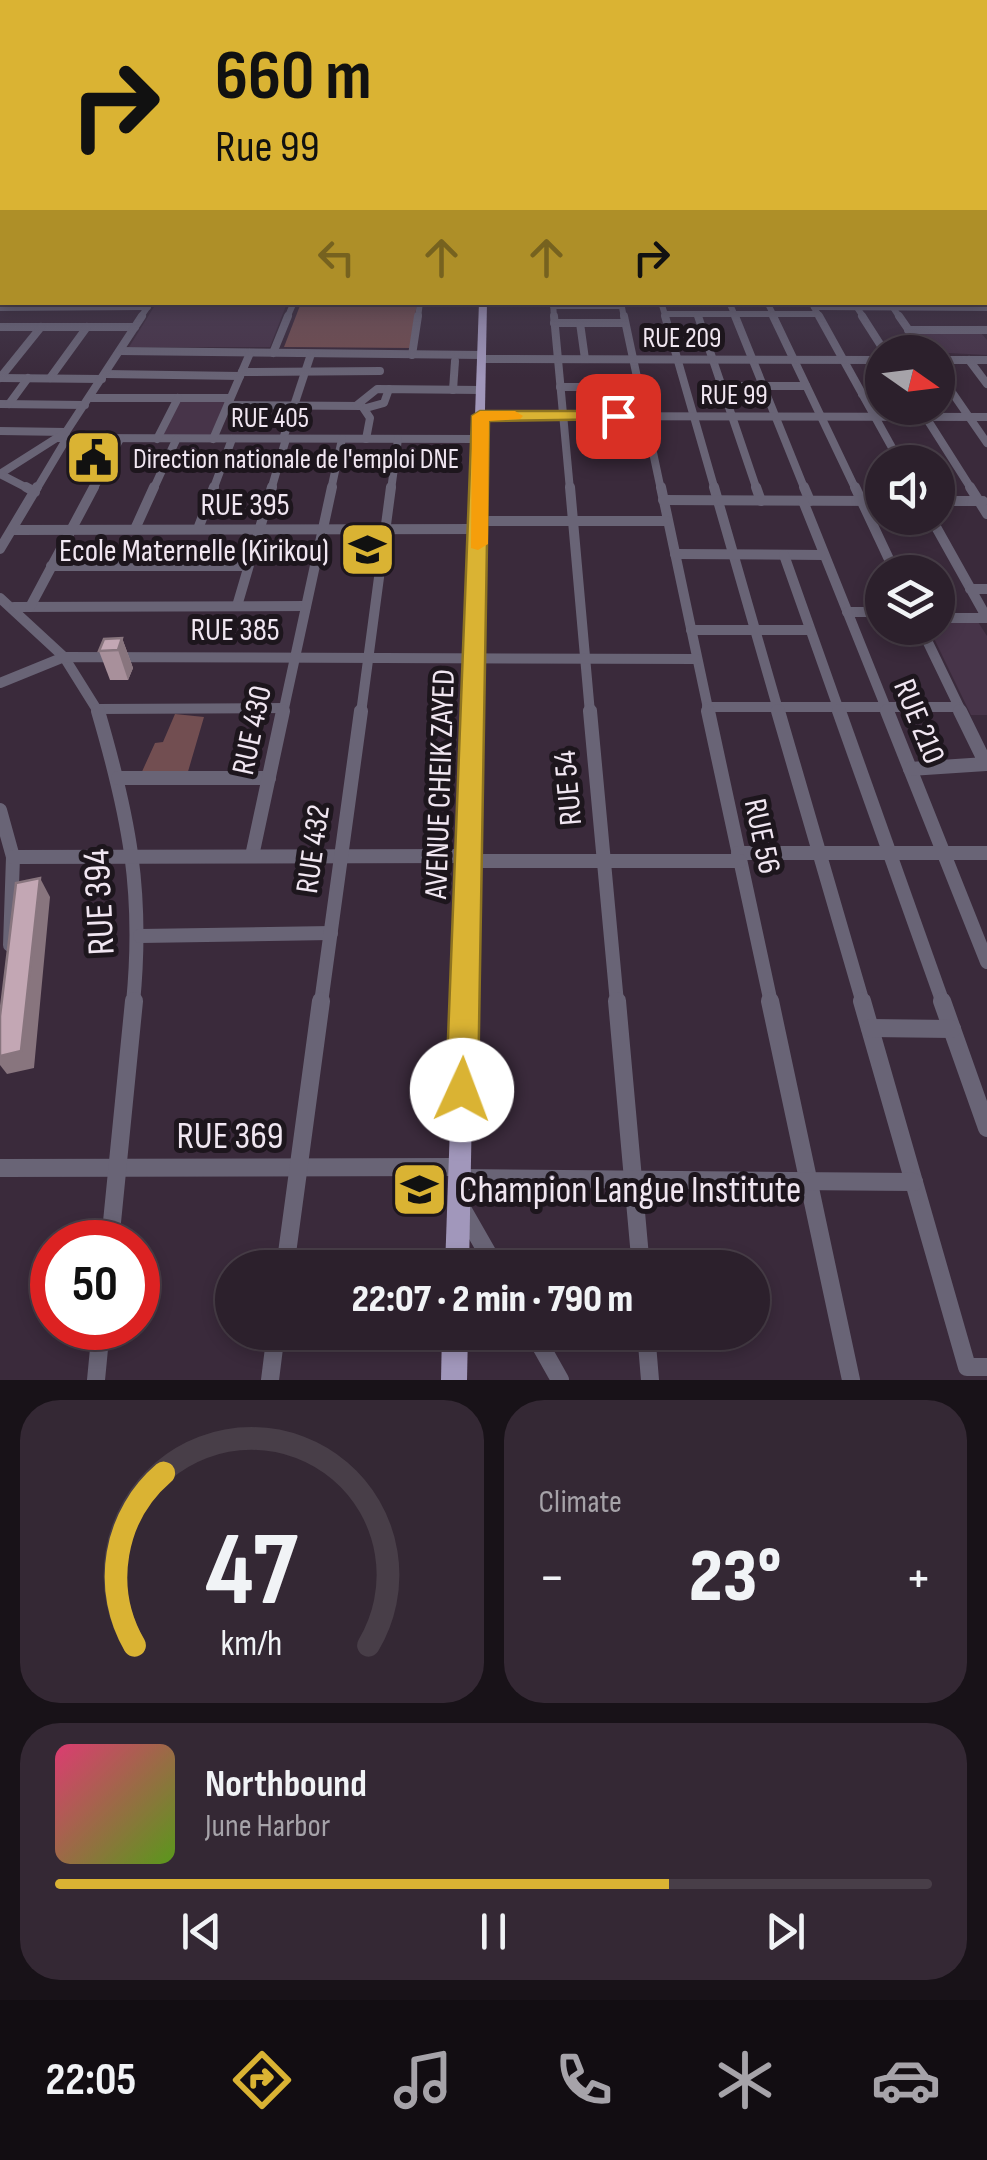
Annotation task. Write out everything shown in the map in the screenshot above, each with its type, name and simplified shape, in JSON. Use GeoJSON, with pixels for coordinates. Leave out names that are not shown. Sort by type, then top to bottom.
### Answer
{"type":"FeatureCollection","features":[{"type":"Feature","properties":{"kind":"main road","name":"AVENUE CHEIK ZAYED"},"geometry":{"type":"LineString","coordinates":[[458,1250],[483,305]]}},
{"type":"Feature","properties":{"kind":"main road"},"geometry":{"type":"LineString","coordinates":[[454,1380],[455,1350]]}},
{"type":"Feature","properties":{"kind":"street"},"geometry":{"type":"LineString","coordinates":[[0,318],[7,306],[150,305]]}},
{"type":"Feature","properties":{"kind":"street"},"geometry":{"type":"LineString","coordinates":[[0,549],[64,436],[150,305]]}},
{"type":"Feature","properties":{"kind":"street"},"geometry":{"type":"LineString","coordinates":[[273,353],[293,305]]}},
{"type":"Feature","properties":{"kind":"street"},"geometry":{"type":"LineString","coordinates":[[412,354],[420,305]]}},
{"type":"Feature","properties":{"kind":"street","name":"RUE 54"},"geometry":{"type":"LineString","coordinates":[[553,305],[640,1250]]}},
{"type":"Feature","properties":{"kind":"street","name":"RUE 56"},"geometry":{"type":"LineString","coordinates":[[621,305],[851,1380]]}},
{"type":"Feature","properties":{"kind":"street","name":"RUE 210"},"geometry":{"type":"LineString","coordinates":[[730,305],[824,555],[987,962]]}},
{"type":"Feature","properties":{"kind":"street"},"geometry":{"type":"LineString","coordinates":[[768,305],[887,555]]}},
{"type":"Feature","properties":{"kind":"street"},"geometry":{"type":"LineString","coordinates":[[855,305],[872,335]]}},
{"type":"Feature","properties":{"kind":"street"},"geometry":{"type":"LineString","coordinates":[[987,308],[855,305],[772,314],[697,314],[663,308],[967,1367],[987,1367]]}},
{"type":"Feature","properties":{"kind":"street"},"geometry":{"type":"LineString","coordinates":[[891,305],[912,335]]}},
{"type":"Feature","properties":{"kind":"street"},"geometry":{"type":"LineString","coordinates":[[928,305],[947,330]]}},
{"type":"Feature","properties":{"kind":"street"},"geometry":{"type":"LineString","coordinates":[[962,305],[986,332]]}},
{"type":"Feature","properties":{"kind":"street"},"geometry":{"type":"LineString","coordinates":[[814,308],[865,400]]}},
{"type":"Feature","properties":{"kind":"street"},"geometry":{"type":"LineString","coordinates":[[697,314],[761,500]]}},
{"type":"Feature","properties":{"kind":"street"},"geometry":{"type":"LineString","coordinates":[[554,322],[625,322]]}},
{"type":"Feature","properties":{"kind":"street"},"geometry":{"type":"LineString","coordinates":[[580,322],[585,359]]}},
{"type":"Feature","properties":{"kind":"street"},"geometry":{"type":"LineString","coordinates":[[0,327],[136,327]]}},
{"type":"Feature","properties":{"kind":"street"},"geometry":{"type":"LineString","coordinates":[[0,378],[42,327]]}},
{"type":"Feature","properties":{"kind":"street"},"geometry":{"type":"LineString","coordinates":[[50,378],[88,327]]}},
{"type":"Feature","properties":{"kind":"street"},"geometry":{"type":"LineString","coordinates":[[908,330],[986,332]]}},
{"type":"Feature","properties":{"kind":"street","name":"RUE 209"},"geometry":{"type":"LineString","coordinates":[[120,352],[558,359],[865,358]]}},
{"type":"Feature","properties":{"kind":"street"},"geometry":{"type":"LineString","coordinates":[[213,440],[250,353]]}},
{"type":"Feature","properties":{"kind":"street"},"geometry":{"type":"LineString","coordinates":[[236,606],[311,354]]}},
{"type":"Feature","properties":{"kind":"street"},"geometry":{"type":"LineString","coordinates":[[361,407],[376,390],[384,354]]}},
{"type":"Feature","properties":{"kind":"street"},"geometry":{"type":"LineString","coordinates":[[955,360],[987,360]]}},
{"type":"Feature","properties":{"kind":"street"},"geometry":{"type":"LineString","coordinates":[[969,360],[987,384]]}},
{"type":"Feature","properties":{"kind":"street"},"geometry":{"type":"LineString","coordinates":[[453,390],[455,361]]}},
{"type":"Feature","properties":{"kind":"street"},"geometry":{"type":"LineString","coordinates":[[0,378],[380,372]]}},
{"type":"Feature","properties":{"kind":"street"},"geometry":{"type":"LineString","coordinates":[[4,404],[28,378]]}},
{"type":"Feature","properties":{"kind":"street"},"geometry":{"type":"LineString","coordinates":[[721,386],[806,386]]}},
{"type":"Feature","properties":{"kind":"street"},"geometry":{"type":"LineString","coordinates":[[560,387],[638,387]]}},
{"type":"Feature","properties":{"kind":"street"},"geometry":{"type":"LineString","coordinates":[[376,390],[481,390]]}},
{"type":"Feature","properties":{"kind":"street"},"geometry":{"type":"LineString","coordinates":[[4,404],[178,398],[361,407],[384,403],[389,390]]}},
{"type":"Feature","properties":{"kind":"street"},"geometry":{"type":"LineString","coordinates":[[955,397],[987,443]]}},
{"type":"Feature","properties":{"kind":"street"},"geometry":{"type":"LineString","coordinates":[[157,439],[178,398]]}},
{"type":"Feature","properties":{"kind":"street"},"geometry":{"type":"LineString","coordinates":[[361,407],[370,418],[366,439]]}},
{"type":"Feature","properties":{"kind":"street","name":"RUE 99"},"geometry":{"type":"LineString","coordinates":[[955,415],[987,416]]}},
{"type":"Feature","properties":{"kind":"street","name":"RUE 99"},"geometry":{"type":"LineString","coordinates":[[480,416],[865,416]]}},
{"type":"Feature","properties":{"kind":"street"},"geometry":{"type":"LineString","coordinates":[[932,425],[983,501],[987,514]]}},
{"type":"Feature","properties":{"kind":"street","name":"RUE 405"},"geometry":{"type":"LineString","coordinates":[[0,431],[176,440],[481,439]]}},
{"type":"Feature","properties":{"kind":"street"},"geometry":{"type":"LineString","coordinates":[[0,474],[64,436]]}},
{"type":"Feature","properties":{"kind":"street"},"geometry":{"type":"LineString","coordinates":[[22,606],[51,566],[120,439]]}},
{"type":"Feature","properties":{"kind":"street","name":"RUE 430"},"geometry":{"type":"LineString","coordinates":[[252,856],[342,439]]}},
{"type":"Feature","properties":{"kind":"street","name":"RUE 432"},"geometry":{"type":"LineString","coordinates":[[287,1250],[398,439]]}},
{"type":"Feature","properties":{"kind":"street"},"geometry":{"type":"LineString","coordinates":[[135,530],[176,440]]}},
{"type":"Feature","properties":{"kind":"street"},"geometry":{"type":"LineString","coordinates":[[198,529],[232,440]]}},
{"type":"Feature","properties":{"kind":"street"},"geometry":{"type":"LineString","coordinates":[[0,474],[35,492]]}},
{"type":"Feature","properties":{"kind":"street"},"geometry":{"type":"LineString","coordinates":[[663,500],[865,501]]}},
{"type":"Feature","properties":{"kind":"street"},"geometry":{"type":"LineString","coordinates":[[955,501],[983,501]]}},
{"type":"Feature","properties":{"kind":"street","name":"RUE 395"},"geometry":{"type":"LineString","coordinates":[[12,530],[323,529],[668,521]]}},
{"type":"Feature","properties":{"kind":"street"},"geometry":{"type":"LineString","coordinates":[[940,535],[987,618],[955,618]]}},
{"type":"Feature","properties":{"kind":"street"},"geometry":{"type":"LineString","coordinates":[[674,554],[824,555]]}},
{"type":"Feature","properties":{"kind":"street"},"geometry":{"type":"LineString","coordinates":[[784,555],[987,1128]]}},
{"type":"Feature","properties":{"kind":"street"},"geometry":{"type":"LineString","coordinates":[[51,566],[248,566]]}},
{"type":"Feature","properties":{"kind":"street"},"geometry":{"type":"LineString","coordinates":[[970,588],[987,588]]}},
{"type":"Feature","properties":{"kind":"street","name":"RUE 394"},"geometry":{"type":"LineString","coordinates":[[0,598],[22,606],[98,708],[118,778],[134,857],[140,936],[112,1220]]}},
{"type":"Feature","properties":{"kind":"street"},"geometry":{"type":"LineString","coordinates":[[22,606],[306,606]]}},
{"type":"Feature","properties":{"kind":"street"},"geometry":{"type":"LineString","coordinates":[[847,612],[865,612]]}},
{"type":"Feature","properties":{"kind":"street"},"geometry":{"type":"LineString","coordinates":[[690,630],[810,630]]}},
{"type":"Feature","properties":{"kind":"street"},"geometry":{"type":"LineString","coordinates":[[910,770],[986,764],[930,645]]}},
{"type":"Feature","properties":{"kind":"street","name":"RUE 385"},"geometry":{"type":"LineString","coordinates":[[0,683],[64,658],[697,659]]}},
{"type":"Feature","properties":{"kind":"street"},"geometry":{"type":"LineString","coordinates":[[707,707],[960,707]]}},
{"type":"Feature","properties":{"kind":"street"},"geometry":{"type":"LineString","coordinates":[[98,708],[284,708]]}},
{"type":"Feature","properties":{"kind":"street"},"geometry":{"type":"LineString","coordinates":[[118,778],[269,778]]}},
{"type":"Feature","properties":{"kind":"street"},"geometry":{"type":"LineString","coordinates":[[0,810],[12,857],[6,928],[9,963]]}},
{"type":"Feature","properties":{"kind":"street"},"geometry":{"type":"LineString","coordinates":[[12,857],[341,856],[604,861],[820,853],[987,853]]}},
{"type":"Feature","properties":{"kind":"street"},"geometry":{"type":"LineString","coordinates":[[140,936],[331,933]]}},
{"type":"Feature","properties":{"kind":"street"},"geometry":{"type":"LineString","coordinates":[[870,1028],[952,1029]]}},
{"type":"Feature","properties":{"kind":"street","name":"RUE 369"},"geometry":{"type":"LineString","coordinates":[[0,1168],[299,1167],[914,1182]]}},
{"type":"Feature","properties":{"kind":"street"},"geometry":{"type":"LineString","coordinates":[[459,1204],[486,1250]]}},
{"type":"Feature","properties":{"kind":"street"},"geometry":{"type":"LineString","coordinates":[[96,1380],[99,1350]]}},
{"type":"Feature","properties":{"kind":"street"},"geometry":{"type":"LineString","coordinates":[[270,1380],[274,1350]]}},
{"type":"Feature","properties":{"kind":"street"},"geometry":{"type":"LineString","coordinates":[[543,1350],[560,1380]]}},
{"type":"Feature","properties":{"kind":"street"},"geometry":{"type":"LineString","coordinates":[[648,1350],[650,1380]]}},
{"type":"Feature","properties":{"kind":"shaded area"},"geometry":{"type":"Polygon","coordinates":[[[155,305],[286,305],[270,347],[129,347],[155,305]]]}},
{"type":"Feature","properties":{"kind":"shaded area"},"geometry":{"type":"Polygon","coordinates":[[[300,305],[417,305],[410,348],[284,347],[300,305]]]}},
{"type":"Feature","properties":{"kind":"shaded area"},"geometry":{"type":"Polygon","coordinates":[[[981,333],[987,340],[987,355],[955,353],[955,335],[916,335],[981,333]]]}},
{"type":"Feature","properties":{"kind":"shaded area"},"geometry":{"type":"Polygon","coordinates":[[[180,399],[228,399],[212,438],[160,438],[180,399]]]}},
{"type":"Feature","properties":{"kind":"shaded area"},"geometry":{"type":"Polygon","coordinates":[[[955,622],[978,622],[987,636],[987,715],[971,715],[937,645],[955,645],[955,622]]]}},
{"type":"Feature","properties":{"kind":"shaded area"},"geometry":{"type":"Polygon","coordinates":[[[175,714],[204,717],[187,775],[140,776],[155,743],[163,742],[175,714]]]}},
{"type":"Feature","properties":{"kind":"building"},"geometry":{"type":"Polygon","coordinates":[[[86,432],[104,432],[90,458],[71,458],[86,432]]]}},
{"type":"Feature","properties":{"kind":"building"},"geometry":{"type":"Polygon","coordinates":[[[122,638],[118,650],[99,651],[104,639],[122,638]]]}},
{"type":"Feature","properties":{"kind":"building"},"geometry":{"type":"Polygon","coordinates":[[[40,878],[21,1051],[0,1056],[0,1016],[16,883],[40,878]]]}},
{"type":"Feature","properties":{"kind":"slow traffic"},"geometry":{"type":"LineString","coordinates":[[478,544],[480,416],[515,416]]}},
{"type":"Feature","properties":{"kind":"place","name":"Direction nationale de l'emploi DNE"},"geometry":{"type":"Point","coordinates":[94,458]}},
{"type":"Feature","properties":{"kind":"place","name":"Ecole Maternelle (Kirikou)"},"geometry":{"type":"Point","coordinates":[368,550]}},
{"type":"Feature","properties":{"kind":"place","name":"Champion Langue Institute"},"geometry":{"type":"Point","coordinates":[420,1189]}},
{"type":"Feature","properties":{"kind":"route"},"geometry":{"type":"LineString","coordinates":[[462,1090],[480,416],[618,416]]}}]}
